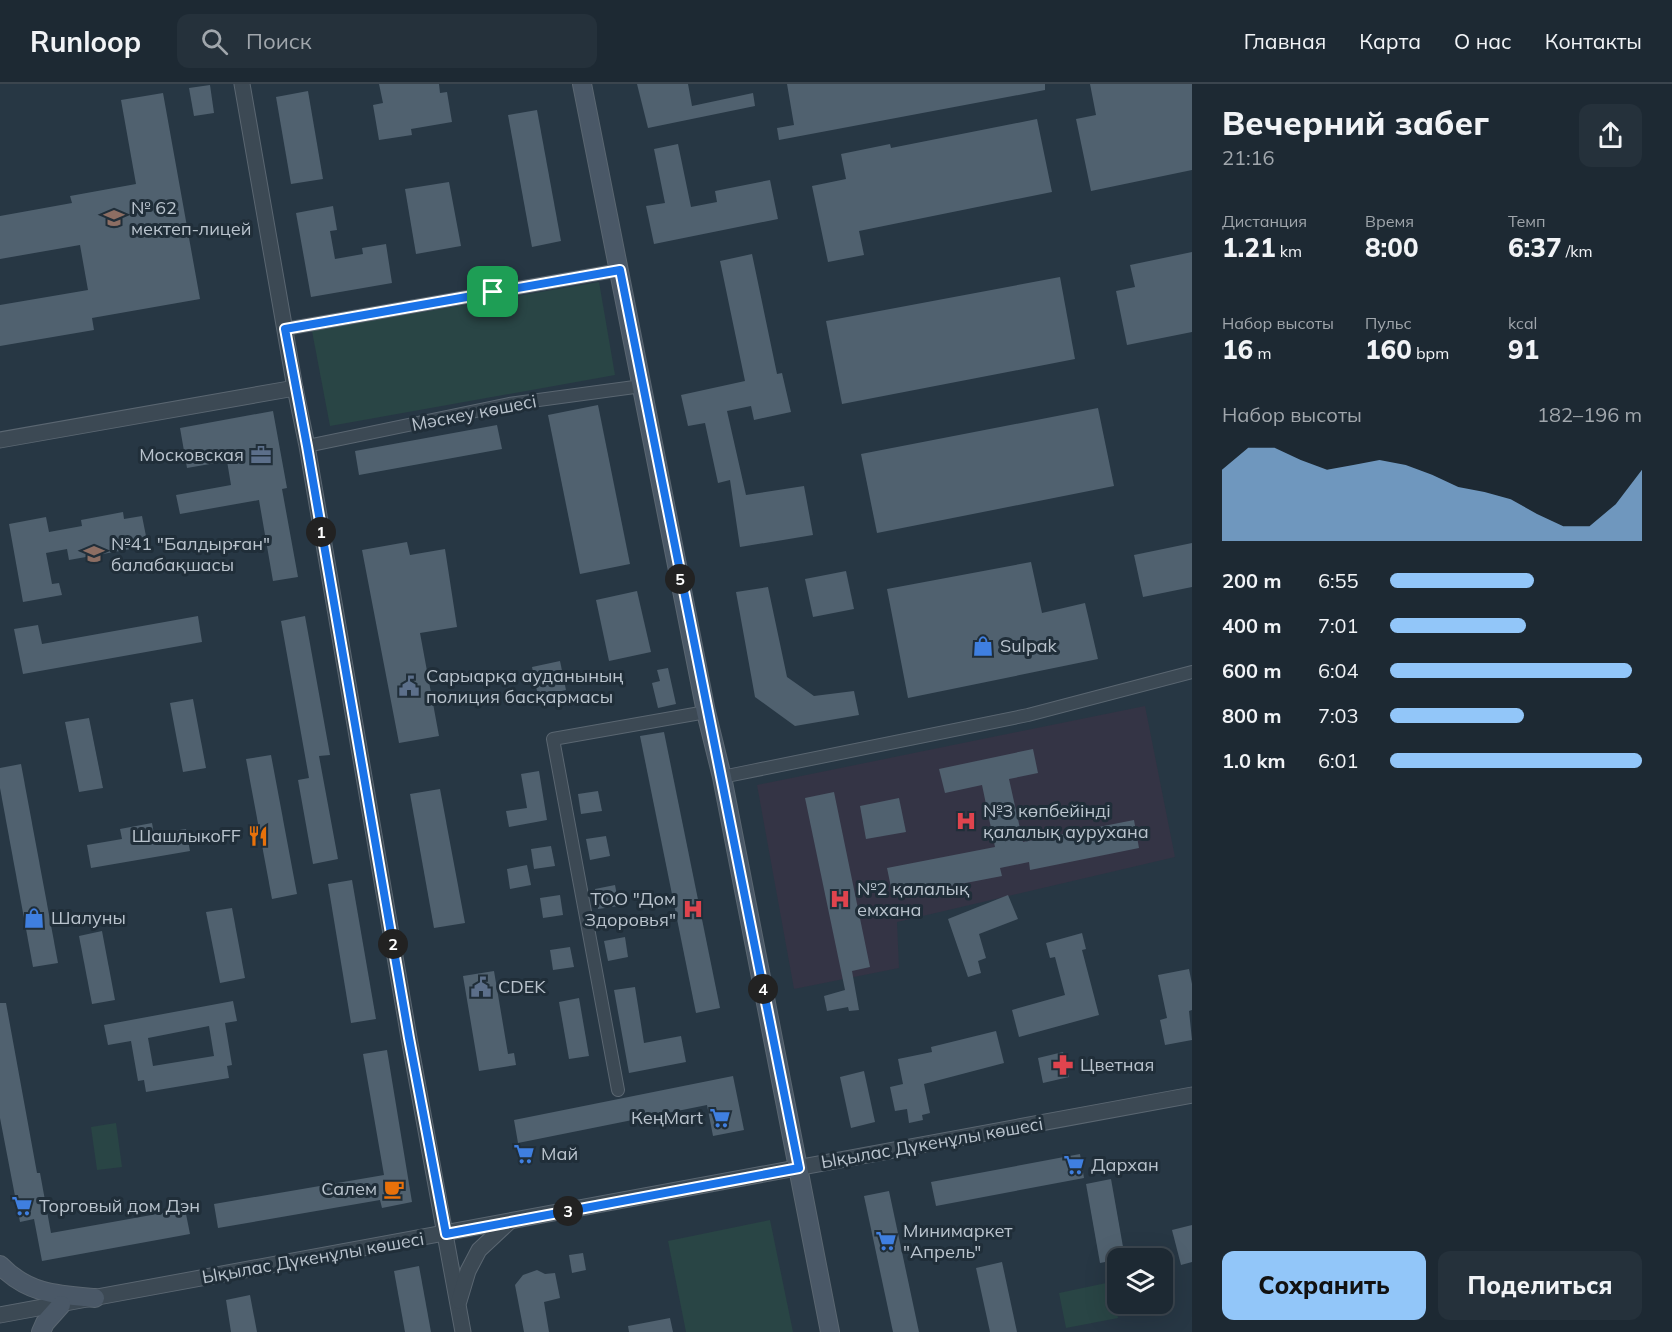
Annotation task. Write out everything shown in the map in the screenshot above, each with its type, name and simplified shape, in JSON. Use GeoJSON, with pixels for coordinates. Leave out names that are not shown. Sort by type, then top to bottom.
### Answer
{"type":"FeatureCollection","features":[{"type":"Feature","properties":{"kind":"main road"},"geometry":{"type":"LineString","coordinates":[[582,84],[706,712],[722,777],[830,1332]]}},
{"type":"Feature","properties":{"kind":"main road"},"geometry":{"type":"LineString","coordinates":[[0,1265],[27,1286],[49,1294],[95,1299]]}},
{"type":"Feature","properties":{"kind":"main road"},"geometry":{"type":"LineString","coordinates":[[41,1332],[45,1323],[61,1305]]}},
{"type":"Feature","properties":{"kind":"street"},"geometry":{"type":"LineString","coordinates":[[242,84],[463,1332]]}},
{"type":"Feature","properties":{"kind":"street"},"geometry":{"type":"LineString","coordinates":[[285,329],[620,270]]}},
{"type":"Feature","properties":{"kind":"street","name":"Мәскеу көшесі"},"geometry":{"type":"LineString","coordinates":[[307,446],[509,405],[642,386]]}},
{"type":"Feature","properties":{"kind":"street"},"geometry":{"type":"LineString","coordinates":[[0,440],[295,388]]}},
{"type":"Feature","properties":{"kind":"street"},"geometry":{"type":"LineString","coordinates":[[722,777],[1028,715],[1192,672]]}},
{"type":"Feature","properties":{"kind":"street"},"geometry":{"type":"LineString","coordinates":[[618,1090],[553,740],[706,712]]}},
{"type":"Feature","properties":{"kind":"street","name":"Ықылас Дүкенұлы көшесі"},"geometry":{"type":"LineString","coordinates":[[0,1315],[1192,1095]]}},
{"type":"Feature","properties":{"kind":"street"},"geometry":{"type":"LineString","coordinates":[[458,1304],[468,1270],[479,1250],[510,1221]]}},
{"type":"Feature","properties":{"kind":"shaded area","name":"№3 көпбейінді қалалық аурухана"},"geometry":{"type":"Polygon","coordinates":[[[1145,706],[1175,857],[897,922],[899,968],[794,989],[757,785],[1145,706]]]}},
{"type":"Feature","properties":{"kind":"green space"},"geometry":{"type":"Polygon","coordinates":[[[599,282],[615,375],[330,426],[312,331],[599,282]]]}},
{"type":"Feature","properties":{"kind":"green space"},"geometry":{"type":"Polygon","coordinates":[[[116,1123],[122,1167],[97,1170],[91,1127],[116,1123]]]}},
{"type":"Feature","properties":{"kind":"green space"},"geometry":{"type":"Polygon","coordinates":[[[770,1220],[793,1332],[686,1332],[668,1241],[770,1220]]]}},
{"type":"Feature","properties":{"kind":"green space"},"geometry":{"type":"Polygon","coordinates":[[[1107,1283],[1107,1314],[1117,1314],[1118,1318],[1066,1328],[1059,1293],[1107,1283]]]}},
{"type":"Feature","properties":{"kind":"building"},"geometry":{"type":"Polygon","coordinates":[[[379,84],[439,84],[440,93],[447,92],[452,122],[411,129],[412,135],[379,140],[373,105],[383,103],[379,84]]]}},
{"type":"Feature","properties":{"kind":"building"},"geometry":{"type":"Polygon","coordinates":[[[637,84],[688,84],[692,106],[753,93],[755,106],[648,128],[637,84]]]}},
{"type":"Feature","properties":{"kind":"building"},"geometry":{"type":"Polygon","coordinates":[[[787,84],[1045,84],[1045,90],[779,140],[777,128],[794,125],[787,84]]]}},
{"type":"Feature","properties":{"kind":"building"},"geometry":{"type":"Polygon","coordinates":[[[1090,84],[1192,84],[1192,170],[1091,191],[1076,119],[1096,115],[1090,84]]]}},
{"type":"Feature","properties":{"kind":"building"},"geometry":{"type":"Polygon","coordinates":[[[210,85],[214,113],[194,116],[189,88],[210,85]]]}},
{"type":"Feature","properties":{"kind":"building"},"geometry":{"type":"Polygon","coordinates":[[[308,91],[323,179],[291,184],[276,97],[308,91]]]}},
{"type":"Feature","properties":{"kind":"building"},"geometry":{"type":"Polygon","coordinates":[[[163,93],[200,299],[92,318],[94,330],[0,346],[0,305],[88,290],[80,245],[0,259],[0,216],[72,203],[70,196],[136,184],[121,100],[163,93]]]}},
{"type":"Feature","properties":{"kind":"building"},"geometry":{"type":"Polygon","coordinates":[[[537,110],[561,241],[532,247],[508,115],[537,110]]]}},
{"type":"Feature","properties":{"kind":"building"},"geometry":{"type":"Polygon","coordinates":[[[1037,119],[1052,192],[859,231],[864,255],[828,262],[812,186],[846,179],[841,154],[890,144],[891,148],[1037,119]]]}},
{"type":"Feature","properties":{"kind":"building"},"geometry":{"type":"Polygon","coordinates":[[[678,144],[691,207],[717,202],[715,191],[770,180],[778,219],[654,244],[646,206],[665,203],[654,149],[678,144]]]}},
{"type":"Feature","properties":{"kind":"building"},"geometry":{"type":"Polygon","coordinates":[[[449,182],[461,246],[416,254],[405,189],[449,182]]]}},
{"type":"Feature","properties":{"kind":"building"},"geometry":{"type":"Polygon","coordinates":[[[333,206],[337,230],[330,231],[335,259],[363,254],[362,248],[386,244],[392,283],[311,297],[296,213],[333,206]]]}},
{"type":"Feature","properties":{"kind":"building"},"geometry":{"type":"Polygon","coordinates":[[[1192,252],[1192,332],[1127,345],[1116,291],[1135,287],[1130,265],[1192,252]]]}},
{"type":"Feature","properties":{"kind":"building"},"geometry":{"type":"Polygon","coordinates":[[[752,254],[777,374],[782,373],[791,412],[754,420],[751,406],[727,411],[746,495],[804,486],[813,535],[740,547],[730,480],[718,483],[705,423],[688,426],[681,395],[745,381],[720,261],[752,254]]]}},
{"type":"Feature","properties":{"kind":"building"},"geometry":{"type":"Polygon","coordinates":[[[1060,277],[1075,359],[842,404],[826,321],[1060,277]]]}},
{"type":"Feature","properties":{"kind":"building"},"geometry":{"type":"Polygon","coordinates":[[[598,405],[630,564],[580,574],[548,415],[598,405]]]}},
{"type":"Feature","properties":{"kind":"building"},"geometry":{"type":"Polygon","coordinates":[[[1098,408],[1114,486],[877,533],[861,454],[1098,408]]]}},
{"type":"Feature","properties":{"kind":"building"},"geometry":{"type":"Polygon","coordinates":[[[273,411],[287,488],[282,489],[298,577],[273,581],[259,500],[180,514],[176,495],[231,485],[227,461],[187,468],[180,428],[273,411]]]}},
{"type":"Feature","properties":{"kind":"building"},"geometry":{"type":"Polygon","coordinates":[[[497,425],[502,449],[359,475],[355,451],[497,425]]]}},
{"type":"Feature","properties":{"kind":"building"},"geometry":{"type":"Polygon","coordinates":[[[123,512],[124,519],[142,516],[148,546],[69,560],[67,549],[46,553],[52,584],[59,583],[62,595],[23,602],[9,524],[46,517],[49,532],[82,526],[81,520],[123,512]]]}},
{"type":"Feature","properties":{"kind":"building"},"geometry":{"type":"Polygon","coordinates":[[[407,542],[410,555],[445,549],[457,627],[420,633],[439,736],[399,743],[362,550],[407,542]]]}},
{"type":"Feature","properties":{"kind":"building"},"geometry":{"type":"Polygon","coordinates":[[[1192,543],[1192,587],[1143,597],[1134,555],[1192,543]]]}},
{"type":"Feature","properties":{"kind":"building"},"geometry":{"type":"Polygon","coordinates":[[[1031,562],[1042,613],[1085,603],[1098,659],[908,698],[887,589],[1031,562]]]}},
{"type":"Feature","properties":{"kind":"building"},"geometry":{"type":"Polygon","coordinates":[[[846,571],[854,609],[813,617],[805,579],[846,571]]]}},
{"type":"Feature","properties":{"kind":"building"},"geometry":{"type":"Polygon","coordinates":[[[768,587],[787,677],[814,696],[854,691],[859,715],[795,726],[755,697],[736,592],[768,587]]]}},
{"type":"Feature","properties":{"kind":"building"},"geometry":{"type":"Polygon","coordinates":[[[637,591],[651,652],[609,661],[596,600],[637,591]]]}},
{"type":"Feature","properties":{"kind":"building"},"geometry":{"type":"Polygon","coordinates":[[[198,616],[202,642],[23,674],[14,629],[38,625],[42,644],[198,616]]]}},
{"type":"Feature","properties":{"kind":"building"},"geometry":{"type":"Polygon","coordinates":[[[305,616],[330,755],[319,756],[338,859],[313,864],[298,780],[309,778],[281,621],[305,616]]]}},
{"type":"Feature","properties":{"kind":"building"},"geometry":{"type":"Polygon","coordinates":[[[560,661],[566,690],[538,696],[532,667],[560,661]]]}},
{"type":"Feature","properties":{"kind":"building"},"geometry":{"type":"Polygon","coordinates":[[[668,668],[676,704],[658,708],[652,683],[660,681],[657,670],[668,668]]]}},
{"type":"Feature","properties":{"kind":"building"},"geometry":{"type":"Polygon","coordinates":[[[193,699],[206,768],[183,772],[170,703],[193,699]]]}},
{"type":"Feature","properties":{"kind":"building"},"geometry":{"type":"Polygon","coordinates":[[[89,718],[103,788],[79,792],[65,722],[89,718]]]}},
{"type":"Feature","properties":{"kind":"building"},"geometry":{"type":"Polygon","coordinates":[[[664,732],[720,1008],[696,1013],[640,736],[664,732]]]}},
{"type":"Feature","properties":{"kind":"building"},"geometry":{"type":"Polygon","coordinates":[[[1033,749],[1038,773],[1009,779],[1023,842],[1134,820],[1139,848],[1030,870],[1029,862],[1000,868],[1002,876],[893,897],[887,868],[995,847],[982,785],[945,793],[939,769],[1033,749]]]}},
{"type":"Feature","properties":{"kind":"building"},"geometry":{"type":"Polygon","coordinates":[[[271,755],[297,894],[272,899],[246,759],[271,755]]]}},
{"type":"Feature","properties":{"kind":"building"},"geometry":{"type":"Polygon","coordinates":[[[21,764],[58,963],[33,967],[0,788],[0,768],[21,764]]]}},
{"type":"Feature","properties":{"kind":"building"},"geometry":{"type":"Polygon","coordinates":[[[539,771],[547,820],[509,827],[506,811],[527,808],[521,774],[539,771]]]}},
{"type":"Feature","properties":{"kind":"building"},"geometry":{"type":"Polygon","coordinates":[[[440,789],[465,923],[434,928],[410,794],[440,789]]]}},
{"type":"Feature","properties":{"kind":"building"},"geometry":{"type":"Polygon","coordinates":[[[598,791],[602,811],[581,814],[578,794],[598,791]]]}},
{"type":"Feature","properties":{"kind":"building"},"geometry":{"type":"Polygon","coordinates":[[[834,792],[870,967],[852,971],[859,1010],[849,1011],[848,1007],[827,1011],[824,996],[845,990],[805,798],[834,792]]]}},
{"type":"Feature","properties":{"kind":"building"},"geometry":{"type":"Polygon","coordinates":[[[899,798],[906,832],[866,839],[860,806],[899,798]]]}},
{"type":"Feature","properties":{"kind":"building"},"geometry":{"type":"Polygon","coordinates":[[[152,823],[154,834],[186,829],[190,851],[91,868],[87,845],[122,839],[120,829],[152,823]]]}},
{"type":"Feature","properties":{"kind":"building"},"geometry":{"type":"Polygon","coordinates":[[[606,836],[610,856],[590,860],[586,839],[606,836]]]}},
{"type":"Feature","properties":{"kind":"building"},"geometry":{"type":"Polygon","coordinates":[[[551,846],[555,866],[534,869],[531,849],[551,846]]]}},
{"type":"Feature","properties":{"kind":"building"},"geometry":{"type":"Polygon","coordinates":[[[527,865],[531,885],[510,889],[507,869],[527,865]]]}},
{"type":"Feature","properties":{"kind":"building"},"geometry":{"type":"Polygon","coordinates":[[[352,880],[376,1019],[351,1023],[328,884],[352,880]]]}},
{"type":"Feature","properties":{"kind":"building"},"geometry":{"type":"Polygon","coordinates":[[[615,885],[619,906],[598,909],[595,889],[615,885]]]}},
{"type":"Feature","properties":{"kind":"building"},"geometry":{"type":"Polygon","coordinates":[[[560,895],[563,915],[543,918],[540,898],[560,895]]]}},
{"type":"Feature","properties":{"kind":"building"},"geometry":{"type":"Polygon","coordinates":[[[1008,895],[1018,919],[979,934],[986,958],[978,961],[981,973],[968,977],[948,919],[1008,895]]]}},
{"type":"Feature","properties":{"kind":"building"},"geometry":{"type":"Polygon","coordinates":[[[232,908],[245,978],[220,983],[206,912],[232,908]]]}},
{"type":"Feature","properties":{"kind":"building"},"geometry":{"type":"Polygon","coordinates":[[[102,931],[115,1000],[92,1004],[79,936],[102,931]]]}},
{"type":"Feature","properties":{"kind":"building"},"geometry":{"type":"Polygon","coordinates":[[[1082,933],[1086,949],[1082,950],[1099,1015],[1019,1037],[1012,1010],[1065,995],[1055,957],[1050,958],[1046,943],[1082,933]]]}},
{"type":"Feature","properties":{"kind":"building"},"geometry":{"type":"Polygon","coordinates":[[[625,937],[628,957],[608,961],[604,941],[625,937]]]}},
{"type":"Feature","properties":{"kind":"building"},"geometry":{"type":"Polygon","coordinates":[[[570,947],[574,967],[553,970],[550,950],[570,947]]]}},
{"type":"Feature","properties":{"kind":"building"},"geometry":{"type":"Polygon","coordinates":[[[1189,969],[1192,984],[1192,1010],[1189,1011],[1192,1040],[1165,1045],[1160,1020],[1167,1018],[1158,975],[1189,969]]]}},
{"type":"Feature","properties":{"kind":"building"},"geometry":{"type":"Polygon","coordinates":[[[494,971],[508,1054],[514,1053],[516,1065],[479,1071],[463,976],[494,971]]]}},
{"type":"Feature","properties":{"kind":"building"},"geometry":{"type":"Polygon","coordinates":[[[635,987],[644,1043],[681,1036],[686,1062],[629,1073],[614,990],[635,987]]]}},
{"type":"Feature","properties":{"kind":"building"},"geometry":{"type":"Polygon","coordinates":[[[579,998],[589,1056],[569,1059],[559,1002],[579,998]]]}},
{"type":"Feature","properties":{"kind":"building"},"geometry":{"type":"Polygon","coordinates":[[[233,1001],[237,1021],[225,1023],[232,1065],[227,1066],[229,1078],[146,1092],[144,1080],[138,1081],[131,1041],[108,1045],[104,1025],[233,1001]],[[209,1026],[148,1038],[153,1066],[214,1056],[209,1026]]]}},
{"type":"Feature","properties":{"kind":"building"},"geometry":{"type":"Polygon","coordinates":[[[0,1003],[6,1003],[37,1173],[40,1173],[51,1233],[185,1209],[190,1234],[42,1261],[34,1219],[20,1222],[0,1118],[0,1003]]]}},
{"type":"Feature","properties":{"kind":"building"},"geometry":{"type":"Polygon","coordinates":[[[996,1031],[1004,1063],[924,1084],[930,1113],[922,1115],[923,1120],[909,1123],[907,1109],[895,1111],[890,1087],[903,1084],[898,1059],[932,1052],[931,1047],[996,1031]]]}},
{"type":"Feature","properties":{"kind":"building"},"geometry":{"type":"Polygon","coordinates":[[[387,1050],[412,1202],[382,1208],[380,1200],[218,1228],[214,1204],[384,1175],[363,1054],[387,1050]]]}},
{"type":"Feature","properties":{"kind":"building"},"geometry":{"type":"Polygon","coordinates":[[[1063,1052],[1069,1077],[1043,1083],[1038,1058],[1063,1052]]]}},
{"type":"Feature","properties":{"kind":"building"},"geometry":{"type":"Polygon","coordinates":[[[864,1071],[875,1122],[851,1128],[840,1077],[864,1071]]]}},
{"type":"Feature","properties":{"kind":"building"},"geometry":{"type":"Polygon","coordinates":[[[733,1076],[744,1130],[713,1136],[707,1105],[518,1143],[514,1120],[733,1076]]]}},
{"type":"Feature","properties":{"kind":"building"},"geometry":{"type":"Polygon","coordinates":[[[1080,1154],[1084,1178],[936,1206],[931,1182],[1080,1154]]]}},
{"type":"Feature","properties":{"kind":"building"},"geometry":{"type":"Polygon","coordinates":[[[1111,1179],[1123,1248],[1107,1248],[1107,1262],[1100,1263],[1086,1184],[1111,1179]]]}},
{"type":"Feature","properties":{"kind":"building"},"geometry":{"type":"Polygon","coordinates":[[[889,1191],[919,1332],[893,1332],[864,1196],[889,1191]]]}},
{"type":"Feature","properties":{"kind":"building"},"geometry":{"type":"Polygon","coordinates":[[[1192,1225],[1192,1262],[1181,1265],[1172,1230],[1192,1225]]]}},
{"type":"Feature","properties":{"kind":"building"},"geometry":{"type":"Polygon","coordinates":[[[583,1253],[586,1270],[572,1273],[569,1255],[583,1253]]]}},
{"type":"Feature","properties":{"kind":"building"},"geometry":{"type":"Polygon","coordinates":[[[1002,1262],[1017,1332],[990,1332],[976,1268],[1002,1262]]]}},
{"type":"Feature","properties":{"kind":"building"},"geometry":{"type":"Polygon","coordinates":[[[419,1266],[431,1332],[405,1332],[394,1271],[419,1266]]]}},
{"type":"Feature","properties":{"kind":"building"},"geometry":{"type":"Polygon","coordinates":[[[537,1270],[545,1274],[555,1273],[560,1298],[544,1302],[549,1332],[524,1332],[515,1285],[523,1275],[537,1270]]]}},
{"type":"Feature","properties":{"kind":"building"},"geometry":{"type":"Polygon","coordinates":[[[250,1295],[257,1332],[231,1332],[226,1300],[250,1295]]]}},
{"type":"Feature","properties":{"kind":"building"},"geometry":{"type":"Polygon","coordinates":[[[670,1318],[673,1332],[629,1332],[628,1326],[670,1318]]]}},
{"type":"Feature","properties":{"kind":"place","name":"№ 62 мектеп-лицей"},"geometry":{"type":"Point","coordinates":[114,218]}},
{"type":"Feature","properties":{"kind":"place","name":"Московская"},"geometry":{"type":"Point","coordinates":[261,455]}},
{"type":"Feature","properties":{"kind":"place","name":"№41 \"Балдырған\" балабақшасы"},"geometry":{"type":"Point","coordinates":[94,554]}},
{"type":"Feature","properties":{"kind":"place","name":"Sulpak"},"geometry":{"type":"Point","coordinates":[983,646]}},
{"type":"Feature","properties":{"kind":"place","name":"Сарыарқа ауданының полиция басқармасы"},"geometry":{"type":"Point","coordinates":[409,686]}},
{"type":"Feature","properties":{"kind":"place","name":"№3 көпбейінді қалалық аурухана"},"geometry":{"type":"Point","coordinates":[966,821]}},
{"type":"Feature","properties":{"kind":"place","name":"ШашлыкoFF"},"geometry":{"type":"Point","coordinates":[258,836]}},
{"type":"Feature","properties":{"kind":"place","name":"№2 қалалық емхана"},"geometry":{"type":"Point","coordinates":[840,899]}},
{"type":"Feature","properties":{"kind":"place","name":"ТОО \"Дом Здоровья\""},"geometry":{"type":"Point","coordinates":[693,909]}},
{"type":"Feature","properties":{"kind":"place","name":"Шалуны"},"geometry":{"type":"Point","coordinates":[34,918]}},
{"type":"Feature","properties":{"kind":"place","name":"CDEK"},"geometry":{"type":"Point","coordinates":[481,987]}},
{"type":"Feature","properties":{"kind":"place","name":"Цветная"},"geometry":{"type":"Point","coordinates":[1063,1065]}},
{"type":"Feature","properties":{"kind":"place","name":"КеңMart"},"geometry":{"type":"Point","coordinates":[720,1118]}},
{"type":"Feature","properties":{"kind":"place","name":"Май"},"geometry":{"type":"Point","coordinates":[524,1154]}},
{"type":"Feature","properties":{"kind":"place","name":"Дархан"},"geometry":{"type":"Point","coordinates":[1074,1165]}},
{"type":"Feature","properties":{"kind":"place","name":"Салем"},"geometry":{"type":"Point","coordinates":[394,1189]}},
{"type":"Feature","properties":{"kind":"place","name":"Торговый дом Дэн"},"geometry":{"type":"Point","coordinates":[22,1206]}},
{"type":"Feature","properties":{"kind":"place","name":"Минимаркет \"Апрель\""},"geometry":{"type":"Point","coordinates":[886,1241]}},
{"type":"Feature","properties":{"kind":"route"},"geometry":{"type":"LineString","coordinates":[[620,270],[706,712],[722,777],[799,1168],[446,1234],[409,1038],[285,329],[493,292],[620,270]]}}]}
